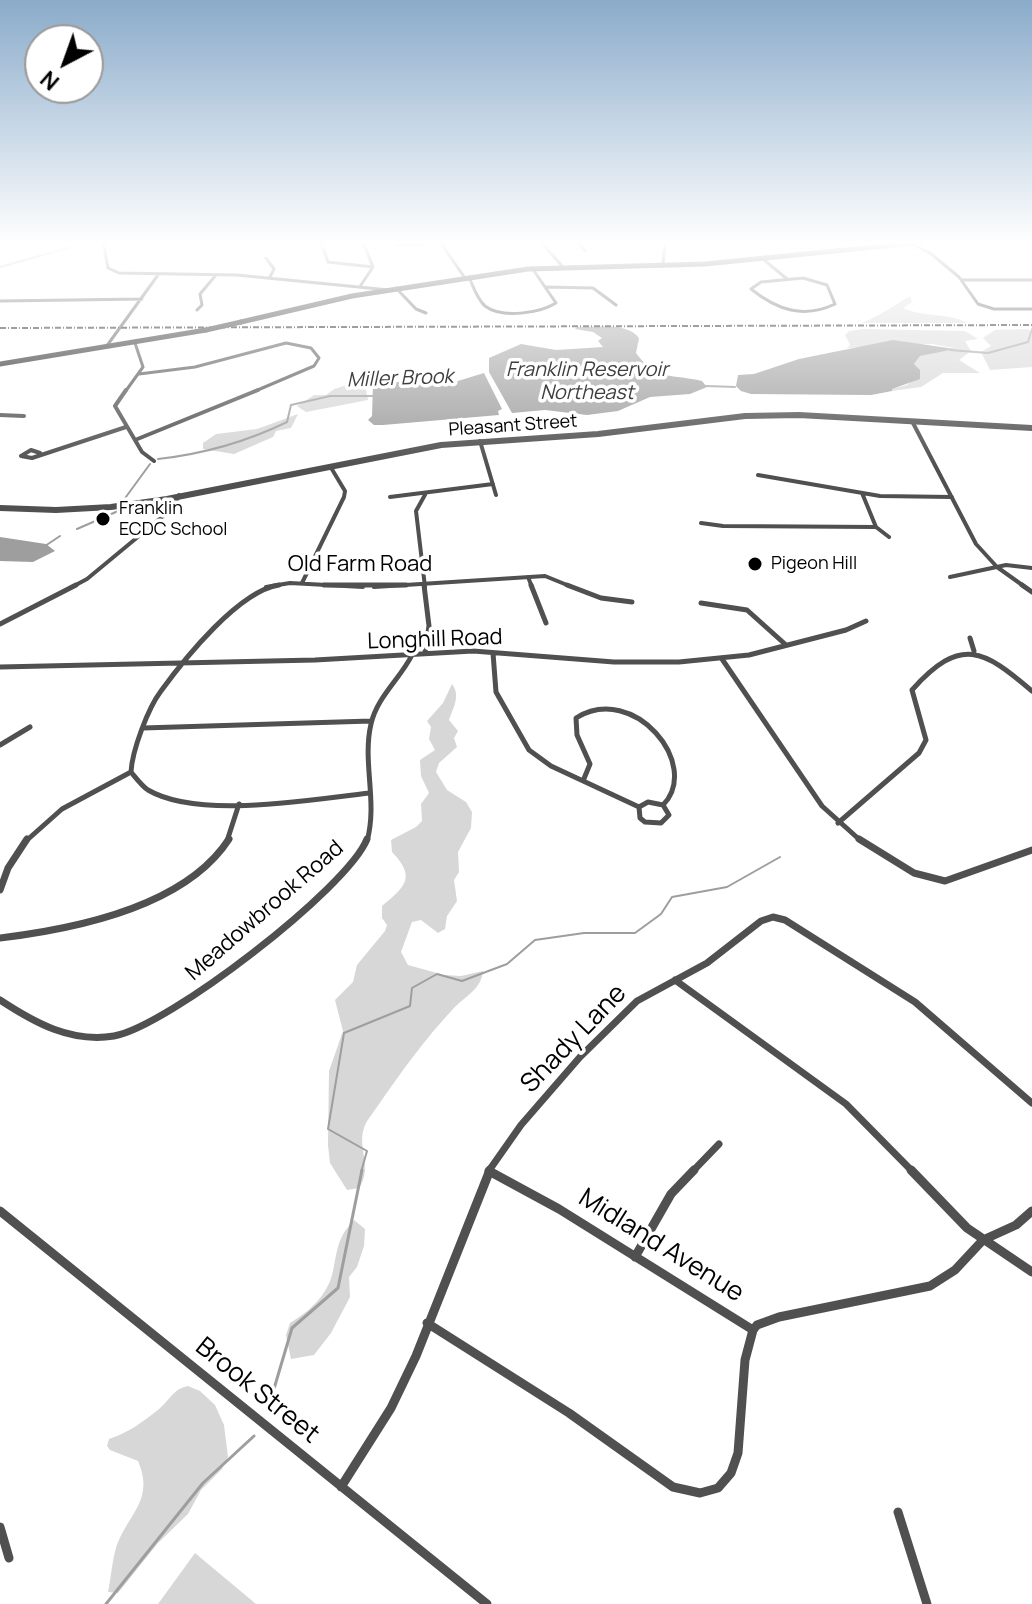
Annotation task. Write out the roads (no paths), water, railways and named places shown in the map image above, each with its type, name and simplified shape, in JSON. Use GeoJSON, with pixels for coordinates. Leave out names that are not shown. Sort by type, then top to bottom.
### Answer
{"type":"FeatureCollection","features":[{"type":"Feature","properties":{"kind":"main road"},"geometry":{"type":"LineString","coordinates":[[0,366],[265,317]]}},
{"type":"Feature","properties":{"kind":"street"},"geometry":{"type":"LineString","coordinates":[[106,347],[129,317]]}},
{"type":"Feature","properties":{"kind":"street"},"geometry":{"type":"LineString","coordinates":[[135,343],[144,363],[115,406],[143,453],[154,461]]}},
{"type":"Feature","properties":{"kind":"street"},"geometry":{"type":"LineString","coordinates":[[135,440],[296,375],[314,366],[319,358],[307,347],[276,344],[202,366],[167,373],[139,374]]}},
{"type":"Feature","properties":{"kind":"street"},"geometry":{"type":"LineString","coordinates":[[0,415],[24,416]]}},
{"type":"Feature","properties":{"kind":"street","name":"Pleasant Street"},"geometry":{"type":"LineString","coordinates":[[0,508],[82,509],[179,495],[419,448],[598,434],[765,415],[1032,428]]}},
{"type":"Feature","properties":{"kind":"street"},"geometry":{"type":"LineString","coordinates":[[913,423],[976,544],[997,567],[1032,592]]}},
{"type":"Feature","properties":{"kind":"street"},"geometry":{"type":"LineString","coordinates":[[40,453],[126,427]]}},
{"type":"Feature","properties":{"kind":"street"},"geometry":{"type":"LineString","coordinates":[[480,441],[496,495]]}},
{"type":"Feature","properties":{"kind":"street"},"geometry":{"type":"LineString","coordinates":[[302,583],[344,497],[345,491],[330,466]]}},
{"type":"Feature","properties":{"kind":"street"},"geometry":{"type":"LineString","coordinates":[[758,475],[862,493],[952,497]]}},
{"type":"Feature","properties":{"kind":"street"},"geometry":{"type":"LineString","coordinates":[[390,497],[493,484]]}},
{"type":"Feature","properties":{"kind":"street"},"geometry":{"type":"LineString","coordinates":[[425,652],[429,626],[416,511],[426,493]]}},
{"type":"Feature","properties":{"kind":"street"},"geometry":{"type":"LineString","coordinates":[[862,493],[876,527],[889,537]]}},
{"type":"Feature","properties":{"kind":"street"},"geometry":{"type":"LineString","coordinates":[[0,624],[87,579],[174,507],[179,495]]}},
{"type":"Feature","properties":{"kind":"street"},"geometry":{"type":"LineString","coordinates":[[701,523],[723,526],[876,527]]}},
{"type":"Feature","properties":{"kind":"street"},"geometry":{"type":"LineString","coordinates":[[950,577],[1006,565],[1032,568]]}},
{"type":"Feature","properties":{"kind":"street"},"geometry":{"type":"LineString","coordinates":[[528,577],[546,623]]}},
{"type":"Feature","properties":{"kind":"street","name":"Old Farm Road"},"geometry":{"type":"LineString","coordinates":[[131,772],[131,761],[153,702],[248,595],[270,585],[302,583],[344,587],[554,578],[597,597],[632,602]]}},
{"type":"Feature","properties":{"kind":"street"},"geometry":{"type":"LineString","coordinates":[[701,603],[735,605],[747,610],[786,645]]}},
{"type":"Feature","properties":{"kind":"street","name":"Longhill Road"},"geometry":{"type":"LineString","coordinates":[[0,667],[412,655],[425,652],[493,653],[614,662],[722,659],[846,630],[866,621]]}},
{"type":"Feature","properties":{"kind":"street"},"geometry":{"type":"LineString","coordinates":[[970,638],[974,651]]}},
{"type":"Feature","properties":{"kind":"street"},"geometry":{"type":"LineString","coordinates":[[838,823],[919,753],[925,744],[924,728],[911,695],[914,687],[958,653],[974,651],[989,657],[1032,691]]}},
{"type":"Feature","properties":{"kind":"street"},"geometry":{"type":"LineString","coordinates":[[493,653],[496,692],[529,750],[551,766],[639,807]]}},
{"type":"Feature","properties":{"kind":"street"},"geometry":{"type":"LineString","coordinates":[[143,728],[371,721],[412,655]]}},
{"type":"Feature","properties":{"kind":"street"},"geometry":{"type":"LineString","coordinates":[[722,659],[822,806],[838,823],[915,873],[933,880],[955,879],[1032,850]]}},
{"type":"Feature","properties":{"kind":"street"},"geometry":{"type":"LineString","coordinates":[[1021,682],[1032,679]]}},
{"type":"Feature","properties":{"kind":"street"},"geometry":{"type":"LineString","coordinates":[[583,781],[592,763],[576,732],[576,718],[596,709],[627,711],[648,724],[676,771],[674,791],[663,805]]}},
{"type":"Feature","properties":{"kind":"street","name":"Meadowbrook Road"},"geometry":{"type":"LineString","coordinates":[[0,1000],[43,1028],[73,1036],[115,1035],[161,1018],[275,932],[348,867],[368,838],[371,721]]}},
{"type":"Feature","properties":{"kind":"street"},"geometry":{"type":"LineString","coordinates":[[0,745],[30,727]]}},
{"type":"Feature","properties":{"kind":"street"},"geometry":{"type":"LineString","coordinates":[[0,890],[12,855],[22,841],[56,815],[119,776],[131,772],[134,780],[169,801],[197,806],[370,793]]}},
{"type":"Feature","properties":{"kind":"street"},"geometry":{"type":"LineString","coordinates":[[648,802],[663,805],[669,815],[661,823],[654,824],[640,818],[639,807],[648,802]]}},
{"type":"Feature","properties":{"kind":"street"},"geometry":{"type":"LineString","coordinates":[[0,938],[85,926],[157,898],[203,867],[226,845],[237,823],[239,804]]}},
{"type":"Feature","properties":{"kind":"street","name":"Shady Lane"},"geometry":{"type":"LineString","coordinates":[[341,1487],[391,1408],[474,1203],[489,1171],[521,1125],[619,1016],[637,1001],[707,963],[761,921],[779,917],[915,1002],[1032,1103]]}},
{"type":"Feature","properties":{"kind":"street"},"geometry":{"type":"LineString","coordinates":[[675,980],[846,1104],[983,1240],[1032,1272]]}},
{"type":"Feature","properties":{"kind":"street"},"geometry":{"type":"LineString","coordinates":[[635,1257],[671,1194],[719,1144]]}},
{"type":"Feature","properties":{"kind":"street","name":"Midland Avenue"},"geometry":{"type":"LineString","coordinates":[[489,1171],[559,1209],[753,1330],[757,1325],[779,1317],[930,1286],[955,1270],[983,1240]]}},
{"type":"Feature","properties":{"kind":"street","name":"Brook Street"},"geometry":{"type":"LineString","coordinates":[[0,1211],[487,1604]]}},
{"type":"Feature","properties":{"kind":"street"},"geometry":{"type":"LineString","coordinates":[[983,1240],[1016,1225],[1032,1211]]}},
{"type":"Feature","properties":{"kind":"street"},"geometry":{"type":"LineString","coordinates":[[427,1323],[569,1413],[673,1487],[689,1493],[707,1491],[727,1480],[738,1464],[745,1356],[753,1330]]}},
{"type":"Feature","properties":{"kind":"street"},"geometry":{"type":"LineString","coordinates":[[898,1512],[927,1604]]}},
{"type":"Feature","properties":{"kind":"street"},"geometry":{"type":"LineString","coordinates":[[0,1527],[9,1558]]}},
{"type":"Feature","properties":{"kind":"water","name":"Franklin Reservoir Northeast"},"geometry":{"type":"Polygon","coordinates":[[[575,329],[627,329],[639,338],[636,353],[651,368],[666,375],[702,381],[707,387],[690,394],[650,397],[618,411],[587,415],[545,410],[512,413],[489,372],[489,358],[521,344],[556,350],[603,347],[598,341],[602,338],[593,332],[575,329]]]}},
{"type":"Feature","properties":{"kind":"water"},"geometry":{"type":"Polygon","coordinates":[[[893,340],[955,349],[920,356],[914,364],[920,370],[920,379],[892,391],[871,395],[751,394],[736,386],[738,375],[754,374],[799,359],[893,340]]]}},
{"type":"Feature","properties":{"kind":"water","name":"Franklin Reservoir Northeast"},"geometry":{"type":"Polygon","coordinates":[[[484,373],[502,409],[498,411],[499,415],[383,425],[374,425],[368,420],[372,416],[373,384],[422,380],[448,384],[484,373]]]}},
{"type":"Feature","properties":{"kind":"water"},"geometry":{"type":"Polygon","coordinates":[[[0,537],[46,544],[55,551],[33,562],[0,561],[0,537]]]}},
{"type":"Feature","properties":{"kind":"waterway","name":"Miller Brook"},"geometry":{"type":"LineString","coordinates":[[950,350],[988,353],[1028,342],[1032,329]]}},
{"type":"Feature","properties":{"kind":"waterway","name":"Miller Brook"},"geometry":{"type":"LineString","coordinates":[[706,386],[735,387]]}},
{"type":"Feature","properties":{"kind":"waterway","name":"Miller Brook"},"geometry":{"type":"LineString","coordinates":[[158,459],[191,454],[256,436],[287,422],[291,405],[330,396],[373,396]]}},
{"type":"Feature","properties":{"kind":"waterway","name":"Miller Brook"},"geometry":{"type":"LineString","coordinates":[[123,501],[150,464]]}},
{"type":"Feature","properties":{"kind":"waterway","name":"Miller Brook"},"geometry":{"type":"LineString","coordinates":[[77,529],[125,508]]}},
{"type":"Feature","properties":{"kind":"waterway","name":"Miller Brook"},"geometry":{"type":"LineString","coordinates":[[45,546],[60,536]]}},
{"type":"Feature","properties":{"kind":"waterway"},"geometry":{"type":"LineString","coordinates":[[361,1172],[367,1151],[328,1129],[344,1033],[410,1006],[412,988],[437,974],[462,981],[507,964],[535,940],[584,933],[635,933],[661,914],[672,897],[727,887],[780,857]]}},
{"type":"Feature","properties":{"kind":"waterway"},"geometry":{"type":"LineString","coordinates":[[268,1409],[292,1328],[338,1288],[362,1170]]}},
{"type":"Feature","properties":{"kind":"waterway"},"geometry":{"type":"LineString","coordinates":[[106,1604],[203,1483],[254,1436]]}},
{"type":"Feature","properties":{"kind":"railway"},"geometry":{"type":"LineString","coordinates":[[0,328],[1032,325]]}},
{"type":"Feature","properties":{"kind":"place","name":"Franklin ECDC School"},"geometry":{"type":"Point","coordinates":[103,519]}},
{"type":"Feature","properties":{"kind":"place","name":"Pigeon Hill"},"geometry":{"type":"Point","coordinates":[755,564]}}]}
